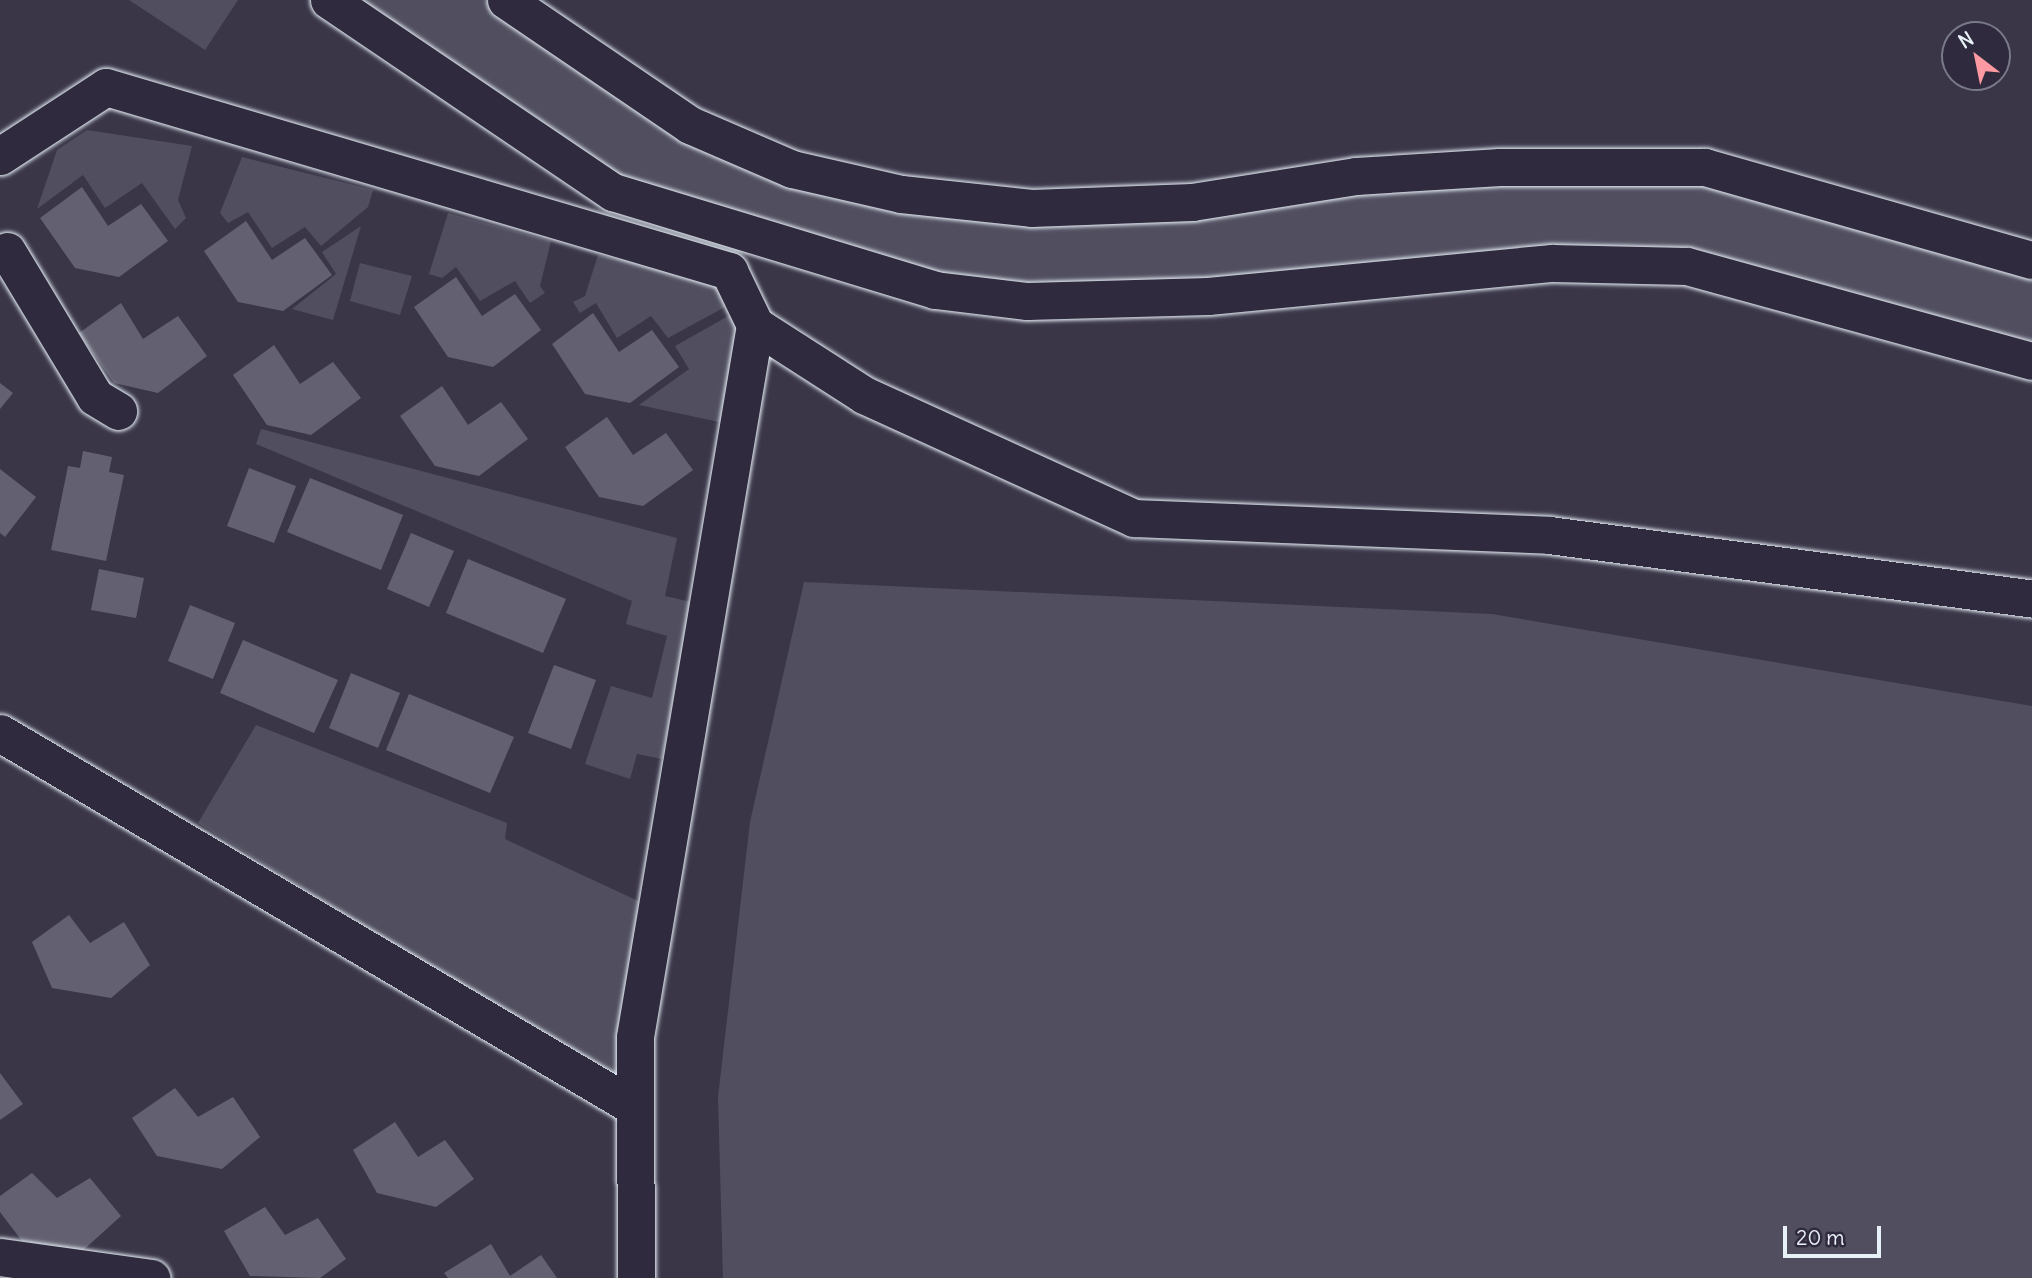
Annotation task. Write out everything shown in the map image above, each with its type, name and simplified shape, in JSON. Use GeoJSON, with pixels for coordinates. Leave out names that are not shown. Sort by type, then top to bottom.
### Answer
{"type":"FeatureCollection","features":[{"type":"Feature","properties":{"kind":"street"},"geometry":{"type":"LineString","coordinates":[[329,0],[613,192],[935,289],[1027,301],[1209,296],[1552,263],[1686,265],[2032,361]]}},
{"type":"Feature","properties":{"kind":"street"},"geometry":{"type":"LineString","coordinates":[[506,0],[690,125],[792,169],[901,194],[1031,208],[1192,202],[1356,177],[1500,167],[1705,167],[2032,260]]}},
{"type":"Feature","properties":{"kind":"street"},"geometry":{"type":"LineString","coordinates":[[0,156],[106,87],[729,271],[755,325],[864,395],[1134,518],[1549,536],[2032,599]]}},
{"type":"Feature","properties":{"kind":"street"},"geometry":{"type":"LineString","coordinates":[[2,244],[94,397],[118,411]]}},
{"type":"Feature","properties":{"kind":"street"},"geometry":{"type":"LineString","coordinates":[[636,1278],[631,1105],[635,1037],[755,325]]}},
{"type":"Feature","properties":{"kind":"street"},"geometry":{"type":"LineString","coordinates":[[0,733],[631,1105]]}},
{"type":"Feature","properties":{"kind":"street"},"geometry":{"type":"LineString","coordinates":[[0,1257],[152,1278]]}},
{"type":"Feature","properties":{"kind":"shaded area"},"geometry":{"type":"Polygon","coordinates":[[[129,0],[238,0],[205,50],[129,0]]]}},
{"type":"Feature","properties":{"kind":"shaded area"},"geometry":{"type":"Polygon","coordinates":[[[357,0],[485,0],[662,120],[929,208],[1408,184],[1702,180],[2032,272],[2032,345],[1695,255],[1024,290],[933,275],[618,178],[357,0]]]}},
{"type":"Feature","properties":{"kind":"shaded area"},"geometry":{"type":"Polygon","coordinates":[[[87,130],[192,146],[178,200],[186,218],[175,229],[142,183],[105,208],[83,175],[37,209],[57,150],[87,130]]]}},
{"type":"Feature","properties":{"kind":"shaded area"},"geometry":{"type":"Polygon","coordinates":[[[242,157],[373,190],[368,207],[321,246],[305,227],[272,248],[248,212],[228,223],[220,213],[242,157]]]}},
{"type":"Feature","properties":{"kind":"shaded area"},"geometry":{"type":"Polygon","coordinates":[[[448,213],[551,241],[540,286],[545,293],[530,303],[515,281],[480,301],[456,267],[442,278],[429,274],[448,213]]]}},
{"type":"Feature","properties":{"kind":"shaded area"},"geometry":{"type":"Polygon","coordinates":[[[361,226],[333,320],[292,309],[336,274],[322,252],[361,226]]]}},
{"type":"Feature","properties":{"kind":"shaded area"},"geometry":{"type":"Polygon","coordinates":[[[598,255],[729,281],[736,301],[668,338],[651,316],[617,338],[596,303],[580,313],[573,302],[585,296],[598,255]]]}},
{"type":"Feature","properties":{"kind":"shaded area"},"geometry":{"type":"Polygon","coordinates":[[[360,263],[412,276],[400,315],[350,301],[360,263]]]}},
{"type":"Feature","properties":{"kind":"shaded area"},"geometry":{"type":"Polygon","coordinates":[[[739,310],[724,423],[639,405],[689,369],[675,346],[739,310]]]}},
{"type":"Feature","properties":{"kind":"shaded area"},"geometry":{"type":"Polygon","coordinates":[[[261,429],[677,538],[665,596],[691,602],[662,759],[637,754],[630,779],[585,764],[611,686],[652,698],[667,636],[626,624],[632,601],[256,444],[261,429]]]}},
{"type":"Feature","properties":{"kind":"shaded area"},"geometry":{"type":"Polygon","coordinates":[[[804,582],[1492,614],[2032,706],[2032,1278],[723,1278],[718,1097],[750,822],[804,582]]]}},
{"type":"Feature","properties":{"kind":"shaded area"},"geometry":{"type":"Polygon","coordinates":[[[256,725],[507,823],[505,839],[649,906],[620,1084],[198,823],[256,725]]]}},
{"type":"Feature","properties":{"kind":"building"},"geometry":{"type":"Polygon","coordinates":[[[82,187],[108,226],[141,204],[168,241],[119,277],[75,268],[40,218],[82,187]]]}},
{"type":"Feature","properties":{"kind":"building"},"geometry":{"type":"Polygon","coordinates":[[[246,221],[272,260],[305,238],[332,275],[283,311],[238,302],[204,251],[246,221]]]}},
{"type":"Feature","properties":{"kind":"building"},"geometry":{"type":"Polygon","coordinates":[[[456,277],[482,316],[515,294],[541,330],[493,367],[448,357],[414,307],[456,277]]]}},
{"type":"Feature","properties":{"kind":"building"},"geometry":{"type":"Polygon","coordinates":[[[121,303],[143,339],[178,316],[207,356],[158,393],[114,383],[79,333],[121,303]]]}},
{"type":"Feature","properties":{"kind":"building"},"geometry":{"type":"Polygon","coordinates":[[[593,313],[619,352],[652,330],[679,367],[630,403],[585,394],[552,344],[593,313]]]}},
{"type":"Feature","properties":{"kind":"building"},"geometry":{"type":"Polygon","coordinates":[[[274,345],[300,384],[333,362],[361,398],[311,435],[267,425],[233,375],[274,345]]]}},
{"type":"Feature","properties":{"kind":"building"},"geometry":{"type":"Polygon","coordinates":[[[0,383],[13,393],[0,409],[0,383]]]}},
{"type":"Feature","properties":{"kind":"building"},"geometry":{"type":"Polygon","coordinates":[[[442,386],[468,425],[501,402],[528,439],[479,476],[435,466],[400,416],[442,386]]]}},
{"type":"Feature","properties":{"kind":"building"},"geometry":{"type":"Polygon","coordinates":[[[607,417],[633,455],[666,433],[693,470],[643,506],[599,497],[565,447],[607,417]]]}},
{"type":"Feature","properties":{"kind":"building"},"geometry":{"type":"Polygon","coordinates":[[[83,451],[112,457],[109,472],[124,475],[106,561],[51,550],[68,466],[80,468],[83,451]]]}},
{"type":"Feature","properties":{"kind":"building"},"geometry":{"type":"Polygon","coordinates":[[[249,468],[296,486],[274,543],[227,526],[249,468]]]}},
{"type":"Feature","properties":{"kind":"building"},"geometry":{"type":"Polygon","coordinates":[[[0,469],[36,497],[5,537],[0,533],[0,469]]]}},
{"type":"Feature","properties":{"kind":"building"},"geometry":{"type":"Polygon","coordinates":[[[310,478],[403,515],[381,570],[287,532],[310,478]]]}},
{"type":"Feature","properties":{"kind":"building"},"geometry":{"type":"Polygon","coordinates":[[[411,533],[454,551],[429,607],[387,589],[411,533]]]}},
{"type":"Feature","properties":{"kind":"building"},"geometry":{"type":"Polygon","coordinates":[[[468,559],[566,599],[543,653],[446,613],[468,559]]]}},
{"type":"Feature","properties":{"kind":"building"},"geometry":{"type":"Polygon","coordinates":[[[99,569],[144,578],[136,618],[91,610],[99,569]]]}},
{"type":"Feature","properties":{"kind":"building"},"geometry":{"type":"Polygon","coordinates":[[[190,605],[235,623],[213,679],[168,661],[190,605]]]}},
{"type":"Feature","properties":{"kind":"building"},"geometry":{"type":"Polygon","coordinates":[[[243,640],[338,680],[314,733],[220,693],[243,640]]]}},
{"type":"Feature","properties":{"kind":"building"},"geometry":{"type":"Polygon","coordinates":[[[554,665],[596,680],[571,749],[528,733],[554,665]]]}},
{"type":"Feature","properties":{"kind":"building"},"geometry":{"type":"Polygon","coordinates":[[[351,673],[400,693],[378,748],[329,728],[351,673]]]}},
{"type":"Feature","properties":{"kind":"building"},"geometry":{"type":"Polygon","coordinates":[[[409,694],[514,737],[490,793],[386,750],[409,694]]]}},
{"type":"Feature","properties":{"kind":"building"},"geometry":{"type":"Polygon","coordinates":[[[69,915],[90,943],[124,922],[150,965],[111,998],[52,988],[32,942],[69,915]]]}},
{"type":"Feature","properties":{"kind":"building"},"geometry":{"type":"Polygon","coordinates":[[[0,1073],[23,1104],[0,1120],[0,1073]]]}},
{"type":"Feature","properties":{"kind":"building"},"geometry":{"type":"Polygon","coordinates":[[[175,1088],[198,1117],[233,1097],[260,1137],[222,1169],[157,1156],[132,1118],[175,1088]]]}},
{"type":"Feature","properties":{"kind":"building"},"geometry":{"type":"Polygon","coordinates":[[[395,1122],[418,1157],[445,1140],[474,1179],[436,1207],[377,1193],[353,1150],[395,1122]]]}},
{"type":"Feature","properties":{"kind":"building"},"geometry":{"type":"Polygon","coordinates":[[[32,1173],[57,1198],[90,1178],[121,1216],[79,1254],[22,1241],[0,1212],[0,1196],[32,1173]]]}},
{"type":"Feature","properties":{"kind":"building"},"geometry":{"type":"Polygon","coordinates":[[[265,1207],[285,1235],[318,1218],[346,1259],[320,1278],[250,1276],[224,1231],[265,1207]]]}},
{"type":"Feature","properties":{"kind":"building"},"geometry":{"type":"Polygon","coordinates":[[[491,1244],[510,1276],[541,1255],[557,1278],[448,1278],[444,1273],[491,1244]]]}}]}
